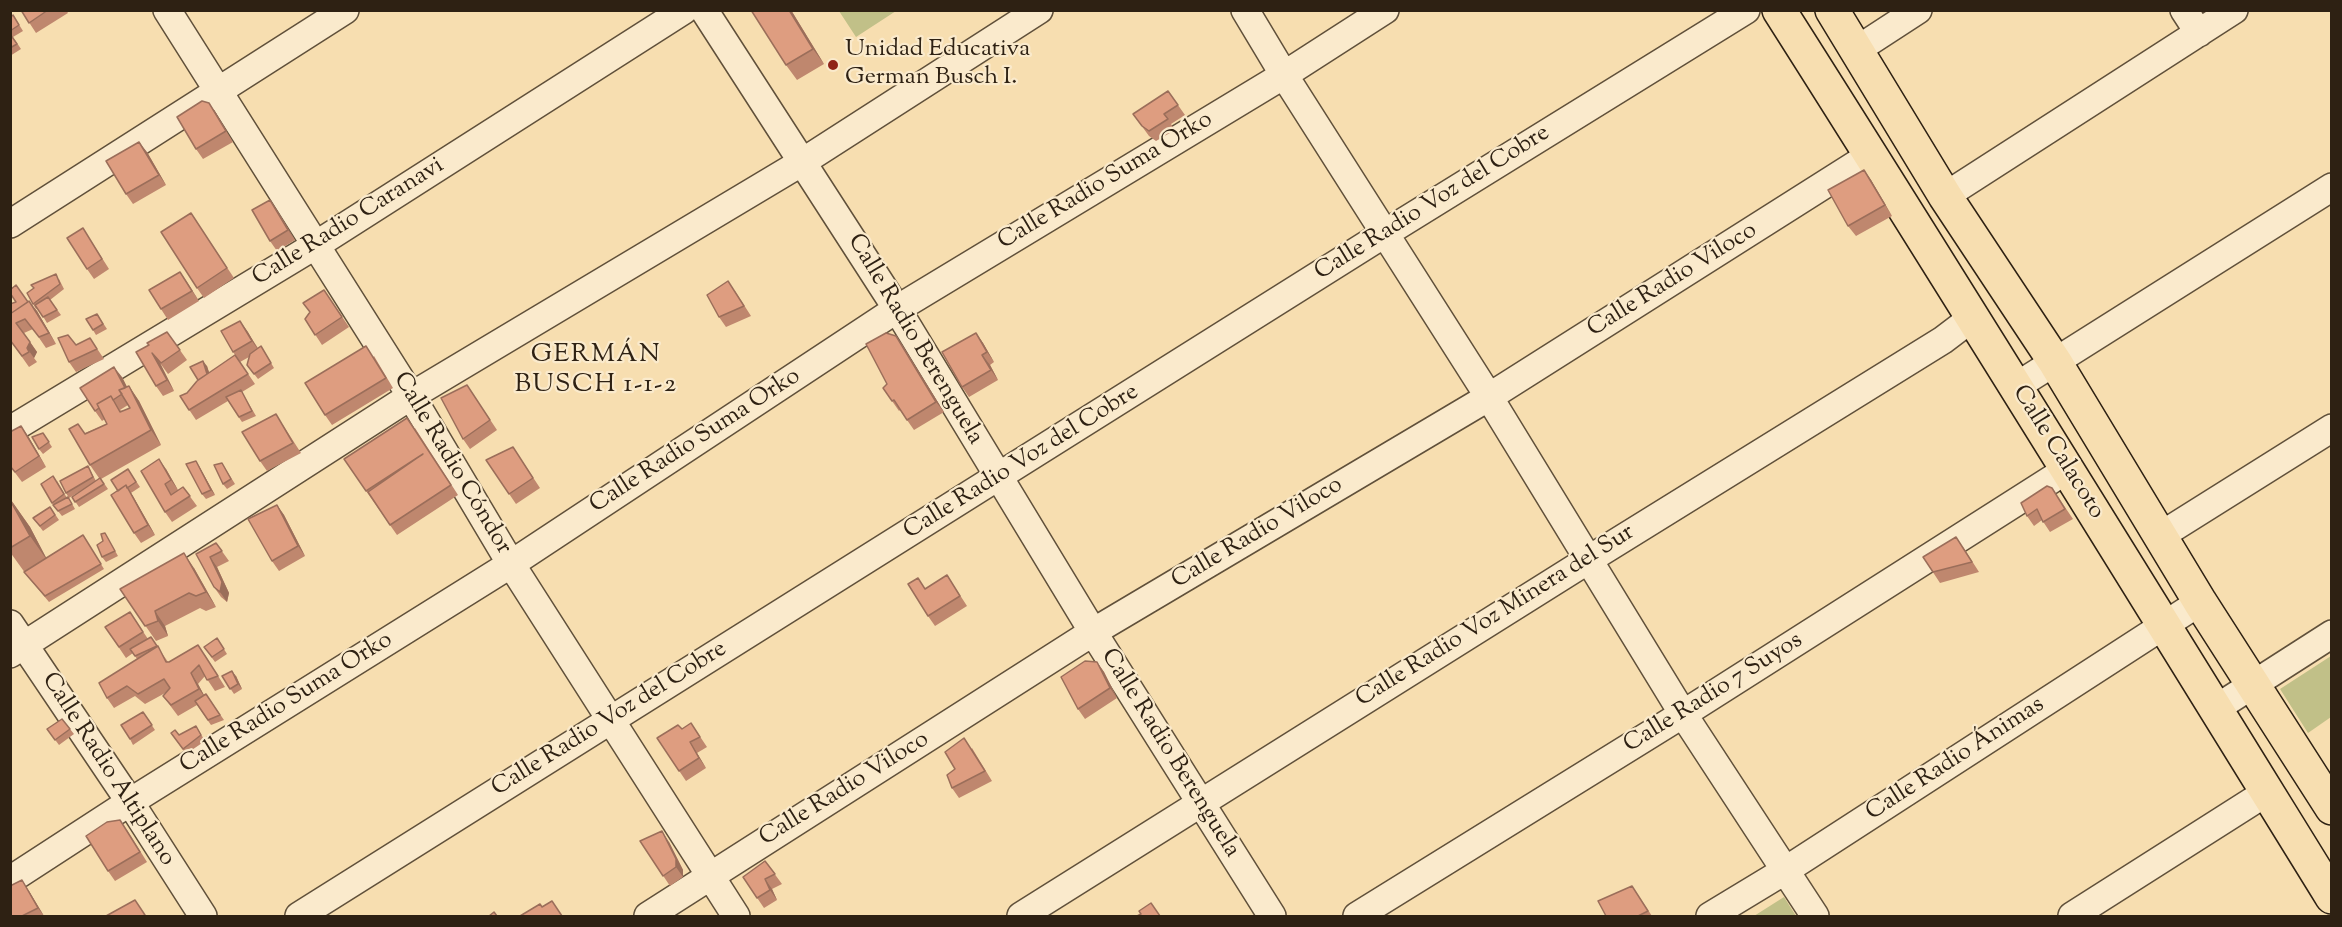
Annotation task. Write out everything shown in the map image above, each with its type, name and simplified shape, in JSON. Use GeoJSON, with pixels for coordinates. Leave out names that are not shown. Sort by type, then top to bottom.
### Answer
{"type":"FeatureCollection","features":[{"type":"Feature","properties":{"kind":"main road","name":"Calle Calacoto"},"geometry":{"type":"LineString","coordinates":[[1779,10],[2068,469],[2162,626],[2331,897]]}},
{"type":"Feature","properties":{"kind":"main road","name":"Calle Calacoto"},"geometry":{"type":"LineString","coordinates":[[1832,10],[1945,196],[2055,362],[2200,602],[2331,808]]}},
{"type":"Feature","properties":{"kind":"street","name":"Calle Radio Cóndor"},"geometry":{"type":"LineString","coordinates":[[167,10],[411,396],[511,564],[736,916]]}},
{"type":"Feature","properties":{"kind":"street"},"geometry":{"type":"LineString","coordinates":[[10,224],[220,92],[345,10]]}},
{"type":"Feature","properties":{"kind":"street","name":"Calle Radio Caranavi"},"geometry":{"type":"LineString","coordinates":[[10,430],[316,245],[684,10]]}},
{"type":"Feature","properties":{"kind":"street","name":"Calle Radio Berenguela"},"geometry":{"type":"LineString","coordinates":[[704,10],[804,161],[897,309],[1093,633],[1272,916]]}},
{"type":"Feature","properties":{"kind":"street"},"geometry":{"type":"LineString","coordinates":[[15,641],[411,396],[804,161],[1039,10]]}},
{"type":"Feature","properties":{"kind":"street"},"geometry":{"type":"LineString","coordinates":[[1245,10],[1384,234],[1489,397],[1683,714],[1815,916]]}},
{"type":"Feature","properties":{"kind":"street","name":"Calle Radio Suma Orko"},"geometry":{"type":"LineString","coordinates":[[10,880],[130,802],[511,564],[897,309],[1284,75],[1385,10]]}},
{"type":"Feature","properties":{"kind":"street","name":"Calle Radio Voz del Cobre"},"geometry":{"type":"LineString","coordinates":[[299,916],[1384,234],[1746,10]]}},
{"type":"Feature","properties":{"kind":"street"},"geometry":{"type":"LineString","coordinates":[[1855,51],[1918,10]]}},
{"type":"Feature","properties":{"kind":"street"},"geometry":{"type":"LineString","coordinates":[[1945,196],[2192,22],[2234,10]]}},
{"type":"Feature","properties":{"kind":"street","name":"Calle Radio Viloco"},"geometry":{"type":"LineString","coordinates":[[648,916],[1093,633],[1489,397],[1871,155]]}},
{"type":"Feature","properties":{"kind":"street"},"geometry":{"type":"LineString","coordinates":[[2015,387],[2331,187]]}},
{"type":"Feature","properties":{"kind":"street","name":"Calle Radio Voz Minera del Sur"},"geometry":{"type":"LineString","coordinates":[[1021,916],[1943,340],[1972,318]]}},
{"type":"Feature","properties":{"kind":"street"},"geometry":{"type":"LineString","coordinates":[[2160,536],[2331,428]]}},
{"type":"Feature","properties":{"kind":"street","name":"Calle Radio 7 Suyos"},"geometry":{"type":"LineString","coordinates":[[1357,916],[1683,714],[2068,469]]}},
{"type":"Feature","properties":{"kind":"street","name":"Calle Radio Ánimas"},"geometry":{"type":"LineString","coordinates":[[1710,916],[1786,870],[2200,602]]}},
{"type":"Feature","properties":{"kind":"street"},"geometry":{"type":"LineString","coordinates":[[2215,709],[2331,634]]}},
{"type":"Feature","properties":{"kind":"street","name":"Calle Radio Altiplano"},"geometry":{"type":"LineString","coordinates":[[15,641],[130,802],[203,916]]}},
{"type":"Feature","properties":{"kind":"street"},"geometry":{"type":"LineString","coordinates":[[2072,916],[2267,792]]}},
{"type":"Feature","properties":{"kind":"shaded area"},"geometry":{"type":"Polygon","coordinates":[[[896,10],[856,37],[839,11],[896,10]]]}},
{"type":"Feature","properties":{"kind":"shaded area"},"geometry":{"type":"Polygon","coordinates":[[[2331,656],[2331,717],[2308,733],[2280,689],[2331,656]]]}},
{"type":"Feature","properties":{"kind":"shaded area"},"geometry":{"type":"Polygon","coordinates":[[[1784,897],[1796,916],[1754,916],[1784,897]]]}},
{"type":"Feature","properties":{"kind":"building"},"geometry":{"type":"Polygon","coordinates":[[[21,10],[48,10],[29,23],[21,10]]]}},
{"type":"Feature","properties":{"kind":"building"},"geometry":{"type":"Polygon","coordinates":[[[751,10],[789,10],[813,49],[786,65],[751,10]]]}},
{"type":"Feature","properties":{"kind":"building"},"geometry":{"type":"Polygon","coordinates":[[[13,15],[19,25],[10,31],[10,17],[13,15]]]}},
{"type":"Feature","properties":{"kind":"building"},"geometry":{"type":"Polygon","coordinates":[[[10,34],[17,44],[10,48],[10,34]]]}},
{"type":"Feature","properties":{"kind":"building"},"geometry":{"type":"Polygon","coordinates":[[[1168,91],[1178,105],[1164,114],[1168,119],[1149,131],[1133,114],[1168,91]]]}},
{"type":"Feature","properties":{"kind":"building"},"geometry":{"type":"Polygon","coordinates":[[[202,101],[209,103],[226,131],[196,149],[177,117],[202,101]]]}},
{"type":"Feature","properties":{"kind":"building"},"geometry":{"type":"Polygon","coordinates":[[[139,142],[159,175],[126,194],[106,161],[139,142]]]}},
{"type":"Feature","properties":{"kind":"building"},"geometry":{"type":"Polygon","coordinates":[[[1864,170],[1885,205],[1848,226],[1828,190],[1864,170]]]}},
{"type":"Feature","properties":{"kind":"building"},"geometry":{"type":"Polygon","coordinates":[[[270,200],[288,230],[270,241],[252,210],[270,200]]]}},
{"type":"Feature","properties":{"kind":"building"},"geometry":{"type":"Polygon","coordinates":[[[191,213],[227,268],[197,288],[161,232],[191,213]]]}},
{"type":"Feature","properties":{"kind":"building"},"geometry":{"type":"Polygon","coordinates":[[[83,228],[102,259],[87,269],[67,238],[83,228]]]}},
{"type":"Feature","properties":{"kind":"building"},"geometry":{"type":"Polygon","coordinates":[[[180,272],[192,291],[161,309],[149,290],[180,272]]]}},
{"type":"Feature","properties":{"kind":"building"},"geometry":{"type":"Polygon","coordinates":[[[56,274],[60,284],[33,304],[27,293],[34,288],[31,285],[56,274]]]}},
{"type":"Feature","properties":{"kind":"building"},"geometry":{"type":"Polygon","coordinates":[[[728,281],[744,306],[719,317],[707,295],[728,281]]]}},
{"type":"Feature","properties":{"kind":"building"},"geometry":{"type":"Polygon","coordinates":[[[16,285],[28,302],[10,314],[10,304],[16,302],[10,290],[16,285]]]}},
{"type":"Feature","properties":{"kind":"building"},"geometry":{"type":"Polygon","coordinates":[[[324,290],[342,317],[315,335],[305,319],[310,312],[303,303],[324,290]]]}},
{"type":"Feature","properties":{"kind":"building"},"geometry":{"type":"Polygon","coordinates":[[[48,297],[57,310],[43,317],[35,305],[48,297]]]}},
{"type":"Feature","properties":{"kind":"building"},"geometry":{"type":"Polygon","coordinates":[[[29,301],[49,333],[39,337],[25,319],[16,323],[30,342],[27,348],[29,352],[22,356],[10,340],[10,314],[29,301]]]}},
{"type":"Feature","properties":{"kind":"building"},"geometry":{"type":"Polygon","coordinates":[[[97,314],[103,324],[93,330],[86,319],[97,314]]]}},
{"type":"Feature","properties":{"kind":"building"},"geometry":{"type":"Polygon","coordinates":[[[240,321],[252,341],[233,352],[221,331],[240,321]]]}},
{"type":"Feature","properties":{"kind":"building"},"geometry":{"type":"Polygon","coordinates":[[[167,332],[180,350],[161,363],[152,353],[167,380],[156,386],[136,352],[167,332]]]}},
{"type":"Feature","properties":{"kind":"building"},"geometry":{"type":"Polygon","coordinates":[[[886,333],[896,336],[936,402],[907,420],[883,388],[887,384],[866,344],[886,333]]]}},
{"type":"Feature","properties":{"kind":"building"},"geometry":{"type":"Polygon","coordinates":[[[976,333],[987,352],[982,355],[991,370],[962,387],[942,352],[976,333]]]}},
{"type":"Feature","properties":{"kind":"building"},"geometry":{"type":"Polygon","coordinates":[[[68,335],[76,345],[90,338],[97,349],[69,362],[58,338],[68,335]]]}},
{"type":"Feature","properties":{"kind":"building"},"geometry":{"type":"Polygon","coordinates":[[[261,346],[271,363],[254,374],[247,365],[250,354],[261,346]]]}},
{"type":"Feature","properties":{"kind":"building"},"geometry":{"type":"Polygon","coordinates":[[[366,346],[386,378],[325,415],[305,383],[366,346]]]}},
{"type":"Feature","properties":{"kind":"building"},"geometry":{"type":"Polygon","coordinates":[[[235,355],[248,374],[189,410],[180,396],[187,393],[197,381],[235,355]]]}},
{"type":"Feature","properties":{"kind":"building"},"geometry":{"type":"Polygon","coordinates":[[[203,361],[207,374],[198,380],[190,367],[203,361]]]}},
{"type":"Feature","properties":{"kind":"building"},"geometry":{"type":"Polygon","coordinates":[[[114,367],[125,388],[119,390],[122,394],[113,400],[111,396],[97,404],[99,408],[95,411],[80,388],[114,367]]]}},
{"type":"Feature","properties":{"kind":"building"},"geometry":{"type":"Polygon","coordinates":[[[467,385],[490,420],[463,439],[441,398],[467,385]]]}},
{"type":"Feature","properties":{"kind":"building"},"geometry":{"type":"Polygon","coordinates":[[[129,386],[151,430],[90,465],[69,429],[78,424],[85,434],[107,424],[97,404],[111,396],[120,412],[130,408],[119,390],[129,386]]]}},
{"type":"Feature","properties":{"kind":"building"},"geometry":{"type":"Polygon","coordinates":[[[241,390],[252,411],[239,417],[226,397],[241,390]]]}},
{"type":"Feature","properties":{"kind":"building"},"geometry":{"type":"Polygon","coordinates":[[[276,414],[293,443],[260,461],[242,432],[276,414]]]}},
{"type":"Feature","properties":{"kind":"building"},"geometry":{"type":"Polygon","coordinates":[[[407,418],[451,485],[390,525],[368,492],[423,454],[366,491],[344,459],[407,418]]]}},
{"type":"Feature","properties":{"kind":"building"},"geometry":{"type":"Polygon","coordinates":[[[21,426],[39,456],[15,472],[10,466],[10,432],[21,426]]]}},
{"type":"Feature","properties":{"kind":"building"},"geometry":{"type":"Polygon","coordinates":[[[43,433],[49,442],[39,449],[32,437],[43,433]]]}},
{"type":"Feature","properties":{"kind":"building"},"geometry":{"type":"Polygon","coordinates":[[[513,447],[533,478],[509,494],[486,460],[513,447]]]}},
{"type":"Feature","properties":{"kind":"building"},"geometry":{"type":"Polygon","coordinates":[[[159,459],[171,480],[165,484],[171,495],[183,487],[190,496],[165,512],[141,471],[159,459]]]}},
{"type":"Feature","properties":{"kind":"building"},"geometry":{"type":"Polygon","coordinates":[[[196,461],[211,490],[202,494],[186,464],[196,461]]]}},
{"type":"Feature","properties":{"kind":"building"},"geometry":{"type":"Polygon","coordinates":[[[222,463],[231,479],[223,484],[214,465],[222,463]]]}},
{"type":"Feature","properties":{"kind":"building"},"geometry":{"type":"Polygon","coordinates":[[[88,466],[93,477],[66,493],[60,481],[88,466]]]}},
{"type":"Feature","properties":{"kind":"building"},"geometry":{"type":"Polygon","coordinates":[[[128,469],[136,482],[118,491],[111,480],[128,469]]]}},
{"type":"Feature","properties":{"kind":"building"},"geometry":{"type":"Polygon","coordinates":[[[53,476],[64,494],[52,503],[41,484],[53,476]]]}},
{"type":"Feature","properties":{"kind":"building"},"geometry":{"type":"Polygon","coordinates":[[[100,478],[104,484],[75,502],[72,497],[100,478]]]}},
{"type":"Feature","properties":{"kind":"building"},"geometry":{"type":"Polygon","coordinates":[[[126,485],[148,525],[134,533],[111,495],[126,485]]]}},
{"type":"Feature","properties":{"kind":"building"},"geometry":{"type":"Polygon","coordinates":[[[2047,486],[2052,488],[2065,509],[2043,522],[2037,509],[2027,516],[2021,503],[2047,486]]]}},
{"type":"Feature","properties":{"kind":"building"},"geometry":{"type":"Polygon","coordinates":[[[68,497],[72,504],[58,511],[53,505],[68,497]]]}},
{"type":"Feature","properties":{"kind":"building"},"geometry":{"type":"Polygon","coordinates":[[[10,500],[30,536],[10,548],[10,500]]]}},
{"type":"Feature","properties":{"kind":"building"},"geometry":{"type":"Polygon","coordinates":[[[277,505],[298,546],[272,561],[248,519],[277,505]]]}},
{"type":"Feature","properties":{"kind":"building"},"geometry":{"type":"Polygon","coordinates":[[[50,507],[55,515],[40,526],[33,518],[50,507]]]}},
{"type":"Feature","properties":{"kind":"building"},"geometry":{"type":"Polygon","coordinates":[[[105,533],[115,551],[102,557],[97,545],[103,541],[101,534],[105,533]]]}},
{"type":"Feature","properties":{"kind":"building"},"geometry":{"type":"Polygon","coordinates":[[[83,535],[101,564],[45,596],[24,572],[83,535]]]}},
{"type":"Feature","properties":{"kind":"building"},"geometry":{"type":"Polygon","coordinates":[[[1956,537],[1972,562],[1933,572],[1923,557],[1956,537]]]}},
{"type":"Feature","properties":{"kind":"building"},"geometry":{"type":"Polygon","coordinates":[[[216,543],[222,551],[210,557],[222,582],[220,592],[214,587],[196,554],[216,543]]]}},
{"type":"Feature","properties":{"kind":"building"},"geometry":{"type":"Polygon","coordinates":[[[184,553],[206,592],[196,596],[189,593],[155,611],[158,621],[145,626],[120,589],[184,553]]]}},
{"type":"Feature","properties":{"kind":"building"},"geometry":{"type":"Polygon","coordinates":[[[947,575],[960,596],[928,616],[908,584],[918,578],[925,589],[947,575]]]}},
{"type":"Feature","properties":{"kind":"building"},"geometry":{"type":"Polygon","coordinates":[[[130,612],[143,632],[119,647],[105,627],[130,612]]]}},
{"type":"Feature","properties":{"kind":"building"},"geometry":{"type":"Polygon","coordinates":[[[151,637],[157,646],[135,656],[130,649],[151,637]]]}},
{"type":"Feature","properties":{"kind":"building"},"geometry":{"type":"Polygon","coordinates":[[[217,638],[224,649],[212,657],[204,647],[217,638]]]}},
{"type":"Feature","properties":{"kind":"building"},"geometry":{"type":"Polygon","coordinates":[[[198,645],[218,676],[207,680],[199,665],[191,673],[199,689],[171,705],[163,696],[170,688],[164,679],[138,694],[127,686],[107,698],[99,683],[158,646],[166,662],[169,662],[198,645]]]}},
{"type":"Feature","properties":{"kind":"building"},"geometry":{"type":"Polygon","coordinates":[[[1085,661],[1097,662],[1110,688],[1078,709],[1061,677],[1085,661]]]}},
{"type":"Feature","properties":{"kind":"building"},"geometry":{"type":"Polygon","coordinates":[[[232,671],[238,684],[230,689],[222,676],[232,671]]]}},
{"type":"Feature","properties":{"kind":"building"},"geometry":{"type":"Polygon","coordinates":[[[206,694],[220,715],[208,720],[195,701],[206,694]]]}},
{"type":"Feature","properties":{"kind":"building"},"geometry":{"type":"Polygon","coordinates":[[[143,712],[152,725],[130,739],[121,725],[143,712]]]}},
{"type":"Feature","properties":{"kind":"building"},"geometry":{"type":"Polygon","coordinates":[[[62,719],[70,729],[55,740],[47,729],[62,719]]]}},
{"type":"Feature","properties":{"kind":"building"},"geometry":{"type":"Polygon","coordinates":[[[691,723],[700,737],[690,742],[699,758],[679,771],[657,738],[678,725],[682,729],[691,723]]]}},
{"type":"Feature","properties":{"kind":"building"},"geometry":{"type":"Polygon","coordinates":[[[196,726],[201,735],[183,749],[171,733],[175,730],[179,735],[196,726]]]}},
{"type":"Feature","properties":{"kind":"building"},"geometry":{"type":"Polygon","coordinates":[[[964,738],[985,771],[952,788],[947,775],[955,769],[945,752],[964,738]]]}},
{"type":"Feature","properties":{"kind":"building"},"geometry":{"type":"Polygon","coordinates":[[[120,820],[140,852],[108,871],[86,836],[107,822],[120,820]]]}},
{"type":"Feature","properties":{"kind":"building"},"geometry":{"type":"Polygon","coordinates":[[[662,831],[676,859],[676,867],[663,876],[640,841],[662,831]]]}},
{"type":"Feature","properties":{"kind":"building"},"geometry":{"type":"Polygon","coordinates":[[[765,861],[775,874],[765,879],[770,890],[757,898],[743,877],[765,861]]]}},
{"type":"Feature","properties":{"kind":"building"},"geometry":{"type":"Polygon","coordinates":[[[22,880],[38,908],[22,916],[10,916],[10,886],[22,880]]]}},
{"type":"Feature","properties":{"kind":"building"},"geometry":{"type":"Polygon","coordinates":[[[1632,886],[1648,911],[1638,916],[1606,916],[1598,901],[1632,886]]]}},
{"type":"Feature","properties":{"kind":"building"},"geometry":{"type":"Polygon","coordinates":[[[135,900],[145,915],[106,916],[135,900]]]}},
{"type":"Feature","properties":{"kind":"building"},"geometry":{"type":"Polygon","coordinates":[[[552,901],[562,916],[520,916],[540,904],[542,907],[552,901]]]}},
{"type":"Feature","properties":{"kind":"building"},"geometry":{"type":"Polygon","coordinates":[[[1151,903],[1160,916],[1137,916],[1141,914],[1139,911],[1151,903]]]}},
{"type":"Feature","properties":{"kind":"place","name":"Unidad Educativa German Busch I."},"geometry":{"type":"Point","coordinates":[833,65]}},
{"type":"Feature","properties":{"kind":"district","name":"GERMÁN BUSCH 1-1-2"},"geometry":{"type":"Point","coordinates":[596,372]}}]}
